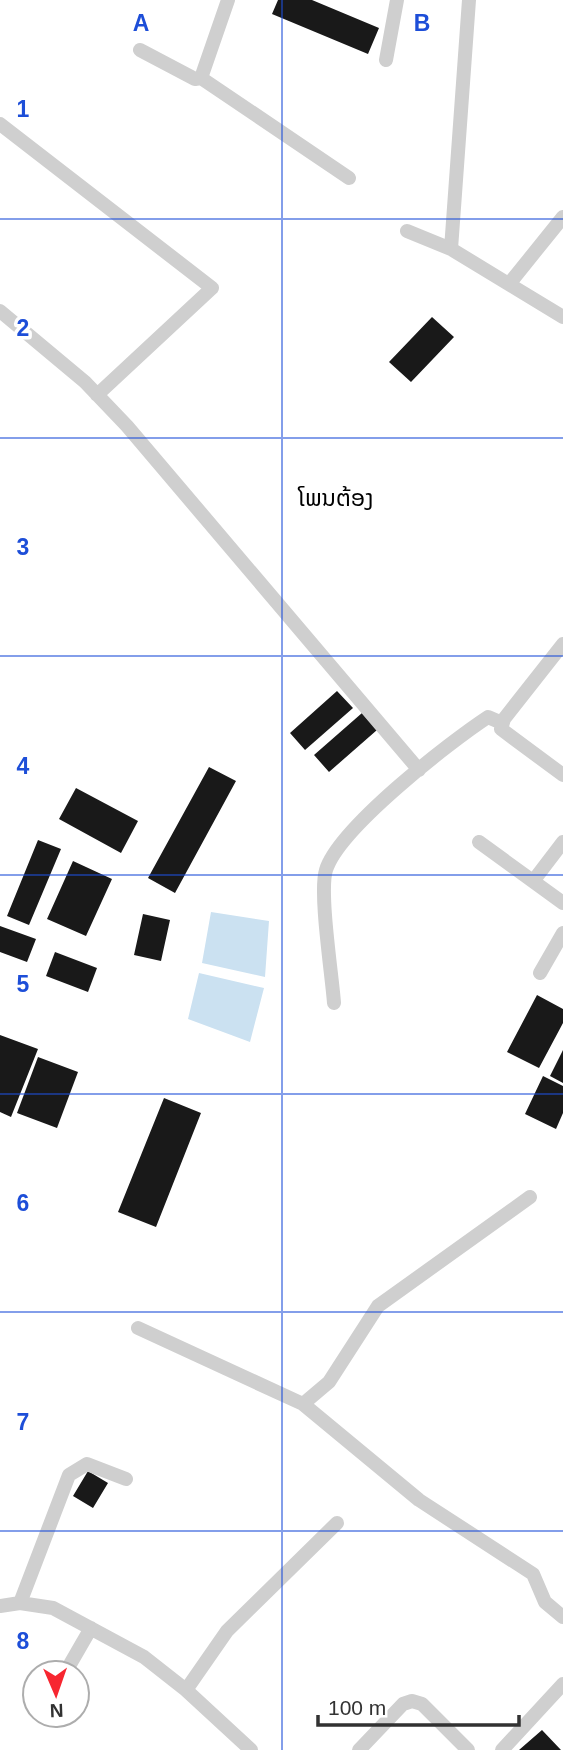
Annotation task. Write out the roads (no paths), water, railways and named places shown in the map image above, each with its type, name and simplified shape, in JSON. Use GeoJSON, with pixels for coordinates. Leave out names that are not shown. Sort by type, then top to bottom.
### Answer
{"type":"FeatureCollection","features":[{"type":"Feature","properties":{"kind":"street"},"geometry":{"type":"LineString","coordinates":[[201,78],[228,0]]}},
{"type":"Feature","properties":{"kind":"street"},"geometry":{"type":"LineString","coordinates":[[386,60],[397,0]]}},
{"type":"Feature","properties":{"kind":"street"},"geometry":{"type":"LineString","coordinates":[[451,249],[469,0]]}},
{"type":"Feature","properties":{"kind":"street"},"geometry":{"type":"LineString","coordinates":[[141,50],[195,79],[201,78],[349,178]]}},
{"type":"Feature","properties":{"kind":"street"},"geometry":{"type":"LineString","coordinates":[[0,124],[212,288],[97,395]]}},
{"type":"Feature","properties":{"kind":"street"},"geometry":{"type":"LineString","coordinates":[[509,284],[563,217]]}},
{"type":"Feature","properties":{"kind":"street"},"geometry":{"type":"LineString","coordinates":[[407,231],[451,249],[563,317]]}},
{"type":"Feature","properties":{"kind":"street"},"geometry":{"type":"LineString","coordinates":[[0,311],[97,395],[191,497],[419,769]]}},
{"type":"Feature","properties":{"kind":"street"},"geometry":{"type":"LineString","coordinates":[[563,644],[502,723],[503,732],[563,775]]}},
{"type":"Feature","properties":{"kind":"street"},"geometry":{"type":"LineString","coordinates":[[334,1003],[326,869],[342,844],[359,825],[419,769],[488,717],[502,723]]}},
{"type":"Feature","properties":{"kind":"street"},"geometry":{"type":"LineString","coordinates":[[479,842],[563,903]]}},
{"type":"Feature","properties":{"kind":"street"},"geometry":{"type":"LineString","coordinates":[[534,880],[563,842]]}},
{"type":"Feature","properties":{"kind":"street"},"geometry":{"type":"LineString","coordinates":[[540,973],[562,936]]}},
{"type":"Feature","properties":{"kind":"street"},"geometry":{"type":"LineString","coordinates":[[303,1404],[330,1382],[378,1306],[530,1197]]}},
{"type":"Feature","properties":{"kind":"street"},"geometry":{"type":"LineString","coordinates":[[138,1328],[303,1404],[419,1500],[533,1574],[545,1602],[563,1617]]}},
{"type":"Feature","properties":{"kind":"street"},"geometry":{"type":"LineString","coordinates":[[20,1603],[69,1475],[88,1464],[126,1479]]}},
{"type":"Feature","properties":{"kind":"street"},"geometry":{"type":"LineString","coordinates":[[186,1690],[227,1631],[337,1523]]}},
{"type":"Feature","properties":{"kind":"street"},"geometry":{"type":"LineString","coordinates":[[0,1606],[20,1603],[53,1608],[144,1657],[186,1690],[251,1750]]}},
{"type":"Feature","properties":{"kind":"street"},"geometry":{"type":"LineString","coordinates":[[73,1659],[91,1628]]}},
{"type":"Feature","properties":{"kind":"street"},"geometry":{"type":"LineString","coordinates":[[502,1750],[563,1684]]}},
{"type":"Feature","properties":{"kind":"street"},"geometry":{"type":"LineString","coordinates":[[359,1750],[403,1704],[412,1701],[422,1704],[468,1750]]}},
{"type":"Feature","properties":{"kind":"water"},"geometry":{"type":"Polygon","coordinates":[[[211,912],[269,921],[265,977],[202,963],[211,912]]]}},
{"type":"Feature","properties":{"kind":"water"},"geometry":{"type":"Polygon","coordinates":[[[199,973],[264,988],[250,1042],[188,1019],[199,973]]]}},
{"type":"Feature","properties":{"kind":"district","name":"ໂພນຕ້ອງ"},"geometry":{"type":"Point","coordinates":[336,498]}}]}
